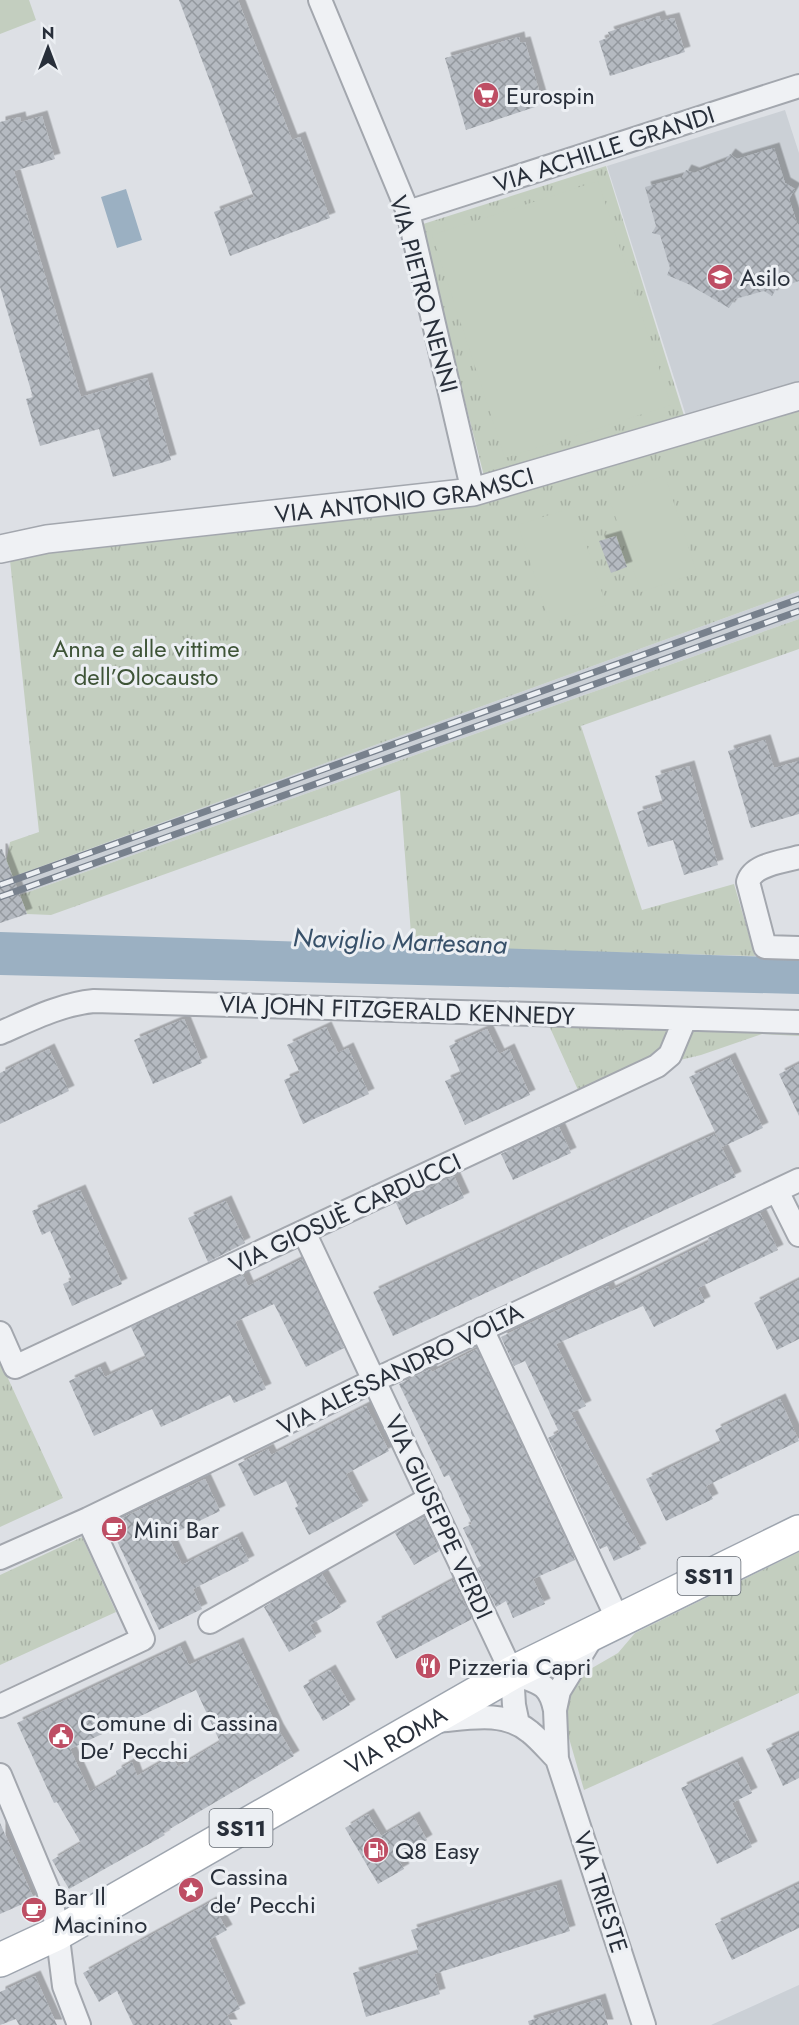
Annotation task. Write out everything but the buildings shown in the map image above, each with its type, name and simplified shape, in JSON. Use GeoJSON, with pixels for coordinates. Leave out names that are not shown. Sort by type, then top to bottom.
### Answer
{"type":"FeatureCollection","features":[{"type":"Feature","properties":{"kind":"main road","name":"VIA ROMA"},"geometry":{"type":"LineString","coordinates":[[0,1960],[58,1933],[512,1673],[799,1532]]}},
{"type":"Feature","properties":{"kind":"street","name":"VIA PIETRO NENNI"},"geometry":{"type":"LineString","coordinates":[[320,0],[408,212],[473,492]]}},
{"type":"Feature","properties":{"kind":"street","name":"VIA ACHILLE GRANDI"},"geometry":{"type":"LineString","coordinates":[[408,212],[799,86]]}},
{"type":"Feature","properties":{"kind":"street","name":"VIA ANTONIO GRAMSCI"},"geometry":{"type":"LineString","coordinates":[[0,549],[47,539],[473,492],[799,396]]}},
{"type":"Feature","properties":{"kind":"street"},"geometry":{"type":"LineString","coordinates":[[799,857],[762,868],[749,878],[749,892],[765,947],[799,948]]}},
{"type":"Feature","properties":{"kind":"street","name":"VIA JOHN FITZGERALD KENNEDY"},"geometry":{"type":"LineString","coordinates":[[0,1033],[75,1004],[94,1001],[799,1022]]}},
{"type":"Feature","properties":{"kind":"street","name":"VIA GIOSUÈ CARDUCCI"},"geometry":{"type":"LineString","coordinates":[[0,1333],[15,1367],[657,1066],[670,1055],[685,1019]]}},
{"type":"Feature","properties":{"kind":"street","name":"VIA ALESSANDRO VOLTA"},"geometry":{"type":"LineString","coordinates":[[0,1558],[88,1519],[375,1380],[799,1180]]}},
{"type":"Feature","properties":{"kind":"street"},"geometry":{"type":"LineString","coordinates":[[777,1191],[799,1235]]}},
{"type":"Feature","properties":{"kind":"street","name":"VIA GIUSEPPE VERDI"},"geometry":{"type":"LineString","coordinates":[[304,1232],[512,1673]]}},
{"type":"Feature","properties":{"kind":"street"},"geometry":{"type":"LineString","coordinates":[[482,1329],[607,1625]]}},
{"type":"Feature","properties":{"kind":"street"},"geometry":{"type":"LineString","coordinates":[[210,1622],[430,1498]]}},
{"type":"Feature","properties":{"kind":"street"},"geometry":{"type":"LineString","coordinates":[[0,1707],[143,1639],[88,1519]]}},
{"type":"Feature","properties":{"kind":"street","name":"VIA TRIESTE"},"geometry":{"type":"LineString","coordinates":[[555,1710],[563,1682],[607,1625]]}},
{"type":"Feature","properties":{"kind":"street"},"geometry":{"type":"LineString","coordinates":[[512,1673],[518,1724]]}},
{"type":"Feature","properties":{"kind":"street","name":"VIA TRIESTE"},"geometry":{"type":"LineString","coordinates":[[512,1673],[548,1689],[552,1695],[555,1710],[557,1759],[644,2025]]}},
{"type":"Feature","properties":{"kind":"street","name":"VIA TRIESTE"},"geometry":{"type":"LineString","coordinates":[[425,1723],[490,1716],[518,1724],[530,1731],[557,1759]]}},
{"type":"Feature","properties":{"kind":"street"},"geometry":{"type":"LineString","coordinates":[[0,1775],[45,1880],[54,1907],[64,1986],[79,2025]]}},
{"type":"Feature","properties":{"kind":"shaded area","name":"Asilo"},"geometry":{"type":"Polygon","coordinates":[[[785,110],[799,153],[799,387],[688,422],[607,166],[785,110]]]}},
{"type":"Feature","properties":{"kind":"shaded area"},"geometry":{"type":"Polygon","coordinates":[[[799,591],[799,619],[20,895],[12,877],[799,591]]]}},
{"type":"Feature","properties":{"kind":"shaded area"},"geometry":{"type":"Polygon","coordinates":[[[799,1985],[799,2025],[711,2025],[799,1985]]]}},
{"type":"Feature","properties":{"kind":"green space"},"geometry":{"type":"Polygon","coordinates":[[[0,0],[29,0],[36,20],[0,34],[0,0]]]}},
{"type":"Feature","properties":{"kind":"green space"},"geometry":{"type":"Polygon","coordinates":[[[606,166],[686,422],[484,476],[420,225],[606,166]]]}},
{"type":"Feature","properties":{"kind":"green space"},"geometry":{"type":"Polygon","coordinates":[[[598,181],[671,405],[505,458],[432,235],[598,181]]]}},
{"type":"Feature","properties":{"kind":"green space","name":"Anna e alle vittime dell’Olocausto"},"geometry":{"type":"Polygon","coordinates":[[[799,402],[799,591],[12,877],[6,862],[10,842],[39,832],[9,551],[476,502],[799,402]]]}},
{"type":"Feature","properties":{"kind":"green space"},"geometry":{"type":"Polygon","coordinates":[[[665,476],[697,573],[641,592],[608,495],[665,476]]]}},
{"type":"Feature","properties":{"kind":"green space"},"geometry":{"type":"Polygon","coordinates":[[[574,507],[606,605],[550,623],[518,525],[574,507]]]}},
{"type":"Feature","properties":{"kind":"green space"},"geometry":{"type":"Polygon","coordinates":[[[799,619],[799,649],[581,726],[642,910],[734,884],[755,956],[412,947],[400,790],[51,915],[27,914],[20,895],[799,619]]]}},
{"type":"Feature","properties":{"kind":"green space"},"geometry":{"type":"Polygon","coordinates":[[[542,1010],[799,1018],[799,1036],[762,1034],[701,1055],[663,1064],[583,1101],[542,1010]]]}},
{"type":"Feature","properties":{"kind":"green space"},"geometry":{"type":"Polygon","coordinates":[[[0,1361],[63,1498],[0,1527],[0,1361]]]}},
{"type":"Feature","properties":{"kind":"green space"},"geometry":{"type":"Polygon","coordinates":[[[82,1537],[116,1612],[0,1665],[0,1575],[82,1537]]]}},
{"type":"Feature","properties":{"kind":"green space"},"geometry":{"type":"Polygon","coordinates":[[[799,1552],[799,1693],[584,1790],[564,1721],[565,1700],[580,1675],[618,1653],[635,1633],[799,1552]]]}},
{"type":"Feature","properties":{"kind":"water"},"geometry":{"type":"Polygon","coordinates":[[[126,189],[142,240],[117,248],[101,197],[126,189]]]}},
{"type":"Feature","properties":{"kind":"water"},"geometry":{"type":"Polygon","coordinates":[[[0,932],[799,958],[799,994],[0,975],[0,932]]]}},
{"type":"Feature","properties":{"kind":"railway"},"geometry":{"type":"LineString","coordinates":[[0,885],[799,599]]}},
{"type":"Feature","properties":{"kind":"railway"},"geometry":{"type":"LineString","coordinates":[[0,897],[799,611]]}},
{"type":"Feature","properties":{"kind":"place","name":"Eurospin"},"geometry":{"type":"Point","coordinates":[486,95]}},
{"type":"Feature","properties":{"kind":"place","name":"Asilo"},"geometry":{"type":"Point","coordinates":[720,277]}},
{"type":"Feature","properties":{"kind":"place","name":"Mini Bar"},"geometry":{"type":"Point","coordinates":[114,1529]}},
{"type":"Feature","properties":{"kind":"place","name":"Pizzeria Capri"},"geometry":{"type":"Point","coordinates":[428,1666]}},
{"type":"Feature","properties":{"kind":"place","name":"Comune di Cassina De' Pecchi"},"geometry":{"type":"Point","coordinates":[61,1736]}},
{"type":"Feature","properties":{"kind":"place","name":"Q8 Easy"},"geometry":{"type":"Point","coordinates":[376,1850]}},
{"type":"Feature","properties":{"kind":"place","name":"Cassina de' Pecchi"},"geometry":{"type":"Point","coordinates":[191,1890]}},
{"type":"Feature","properties":{"kind":"place","name":"Bar Il Macinino"},"geometry":{"type":"Point","coordinates":[34,1910]}},
{"type":"Feature","properties":{"kind":"water label","name":"Naviglio Martesana"},"geometry":{"type":"Point","coordinates":[400,941]}}]}
